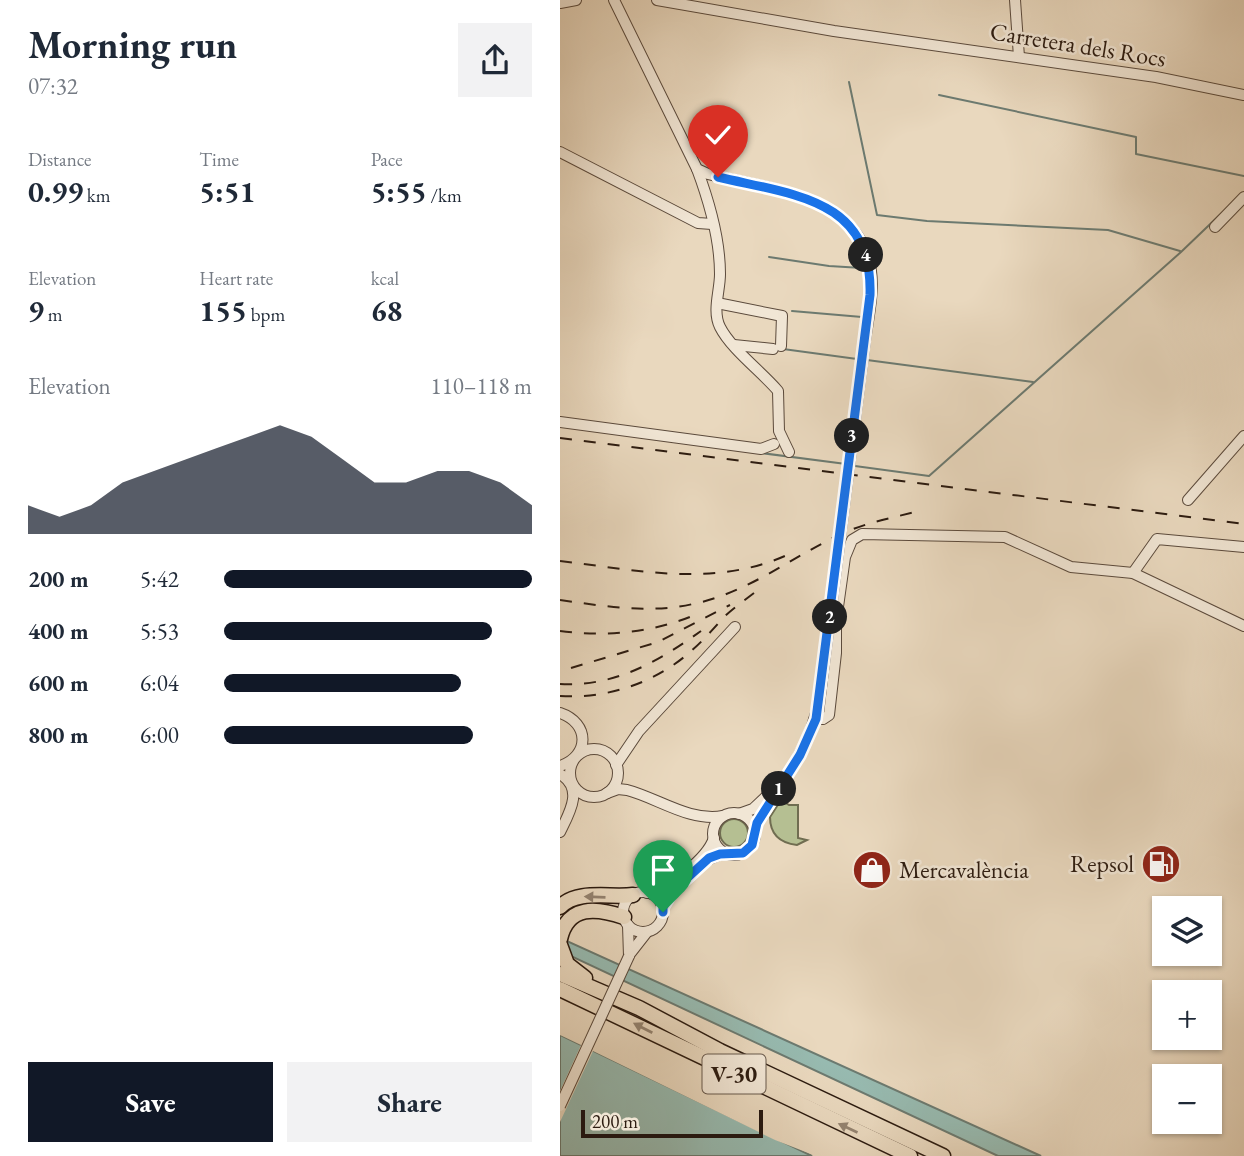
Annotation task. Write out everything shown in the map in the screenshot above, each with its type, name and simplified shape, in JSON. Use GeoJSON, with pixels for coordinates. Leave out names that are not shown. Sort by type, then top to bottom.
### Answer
{"type":"FeatureCollection","features":[{"type":"Feature","properties":{"kind":"highway"},"geometry":{"type":"LineString","coordinates":[[560,907],[581,897],[617,898],[640,894]]}},
{"type":"Feature","properties":{"kind":"highway"},"geometry":{"type":"LineString","coordinates":[[626,921],[601,910],[583,912],[570,920],[561,943],[579,975],[630,1000],[639,1008]]}},
{"type":"Feature","properties":{"kind":"highway","name":"V-30"},"geometry":{"type":"LineString","coordinates":[[560,974],[639,1008],[720,1051],[943,1156]]}},
{"type":"Feature","properties":{"kind":"highway","name":"V-30"},"geometry":{"type":"LineString","coordinates":[[560,989],[910,1156]]}},
{"type":"Feature","properties":{"kind":"street"},"geometry":{"type":"LineString","coordinates":[[560,3],[576,0]]}},
{"type":"Feature","properties":{"kind":"street"},"geometry":{"type":"LineString","coordinates":[[614,0],[697,169],[712,224],[720,275],[717,303],[720,326],[734,345],[778,391],[779,431],[789,452]]}},
{"type":"Feature","properties":{"kind":"street","name":"Carretera dels Rocs"},"geometry":{"type":"LineString","coordinates":[[657,0],[834,31],[1156,77],[1244,95]]}},
{"type":"Feature","properties":{"kind":"street"},"geometry":{"type":"LineString","coordinates":[[1015,0],[1019,57]]}},
{"type":"Feature","properties":{"kind":"street"},"geometry":{"type":"LineString","coordinates":[[560,152],[687,218],[698,223],[712,224]]}},
{"type":"Feature","properties":{"kind":"street"},"geometry":{"type":"LineString","coordinates":[[560,1106],[628,956],[647,932],[659,924],[663,907],[673,891],[709,858],[727,853],[737,854],[748,849],[754,839],[759,818],[800,755],[816,719],[820,695],[865,341],[871,271],[864,249],[853,229],[833,211],[811,199],[697,169]]}},
{"type":"Feature","properties":{"kind":"street"},"geometry":{"type":"LineString","coordinates":[[1215,227],[1244,197]]}},
{"type":"Feature","properties":{"kind":"street"},"geometry":{"type":"LineString","coordinates":[[717,303],[782,316],[777,347],[734,345]]}},
{"type":"Feature","properties":{"kind":"street"},"geometry":{"type":"LineString","coordinates":[[560,422],[761,449],[774,444]]}},
{"type":"Feature","properties":{"kind":"street"},"geometry":{"type":"LineString","coordinates":[[1188,500],[1244,436]]}},
{"type":"Feature","properties":{"kind":"street"},"geometry":{"type":"LineString","coordinates":[[816,719],[824,719],[829,715],[836,653],[836,621],[845,557],[849,544],[856,536],[1004,537],[1071,567],[1133,573],[1244,626]]}},
{"type":"Feature","properties":{"kind":"street"},"geometry":{"type":"LineString","coordinates":[[1133,573],[1157,539],[1244,547]]}},
{"type":"Feature","properties":{"kind":"street"},"geometry":{"type":"LineString","coordinates":[[560,766],[589,750],[603,751],[620,746],[639,731],[735,627]]}},
{"type":"Feature","properties":{"kind":"street"},"geometry":{"type":"LineString","coordinates":[[560,713],[567,716],[581,732],[583,746],[570,767],[575,794],[560,832]]}},
{"type":"Feature","properties":{"kind":"street"},"geometry":{"type":"LineString","coordinates":[[560,774],[582,794],[591,797],[603,795],[614,786],[617,769],[639,731]]}},
{"type":"Feature","properties":{"kind":"street"},"geometry":{"type":"LineString","coordinates":[[603,751],[610,755],[617,769],[641,794]]}},
{"type":"Feature","properties":{"kind":"street"},"geometry":{"type":"LineString","coordinates":[[569,814],[587,799],[618,789],[641,794],[708,818],[738,814],[758,805],[791,770]]}},
{"type":"Feature","properties":{"kind":"street"},"geometry":{"type":"LineString","coordinates":[[688,813],[704,824],[718,847],[727,853]]}},
{"type":"Feature","properties":{"kind":"street"},"geometry":{"type":"LineString","coordinates":[[738,814],[749,819],[754,830]]}},
{"type":"Feature","properties":{"kind":"street"},"geometry":{"type":"LineString","coordinates":[[628,956],[625,905],[640,894],[667,885],[682,874],[707,851],[716,824],[723,816]]}},
{"type":"Feature","properties":{"kind":"street"},"geometry":{"type":"LineString","coordinates":[[640,894],[657,898],[663,907]]}},
{"type":"Feature","properties":{"kind":"street"},"geometry":{"type":"LineString","coordinates":[[626,921],[633,930],[647,932]]}},
{"type":"Feature","properties":{"kind":"green space"},"geometry":{"type":"Polygon","coordinates":[[[781,800],[789,805],[798,805],[798,838],[807,840],[797,845],[781,840],[772,828],[770,817],[781,800]]]}},
{"type":"Feature","properties":{"kind":"green space"},"geometry":{"type":"Polygon","coordinates":[[[734,819],[744,823],[748,833],[744,843],[734,847],[724,843],[720,833],[724,823],[734,819]]]}},
{"type":"Feature","properties":{"kind":"water"},"geometry":{"type":"Polygon","coordinates":[[[560,938],[1041,1156],[998,1156],[560,951],[560,938]]]}},
{"type":"Feature","properties":{"kind":"water"},"geometry":{"type":"Polygon","coordinates":[[[560,1035],[812,1156],[560,1156],[560,1035]]]}},
{"type":"Feature","properties":{"kind":"pier"},"geometry":{"type":"Polygon","coordinates":[[[560,1032],[634,1065],[816,1156],[775,1140],[593,1051],[560,1122],[560,1091],[581,1045],[560,1035],[560,1032]]]}},
{"type":"Feature","properties":{"kind":"waterway"},"geometry":{"type":"LineString","coordinates":[[849,82],[877,215],[927,221],[1108,230],[1180,251]]}},
{"type":"Feature","properties":{"kind":"waterway"},"geometry":{"type":"LineString","coordinates":[[939,95],[1136,137],[1136,154],[1244,176]]}},
{"type":"Feature","properties":{"kind":"waterway"},"geometry":{"type":"LineString","coordinates":[[855,466],[929,476],[1228,207]]}},
{"type":"Feature","properties":{"kind":"waterway"},"geometry":{"type":"LineString","coordinates":[[769,257],[862,268]]}},
{"type":"Feature","properties":{"kind":"waterway"},"geometry":{"type":"LineString","coordinates":[[792,311],[862,317]]}},
{"type":"Feature","properties":{"kind":"waterway"},"geometry":{"type":"LineString","coordinates":[[783,349],[857,359]]}},
{"type":"Feature","properties":{"kind":"waterway"},"geometry":{"type":"LineString","coordinates":[[867,360],[1033,382]]}},
{"type":"Feature","properties":{"kind":"waterway"},"geometry":{"type":"LineString","coordinates":[[761,453],[846,464]]}},
{"type":"Feature","properties":{"kind":"railway"},"geometry":{"type":"LineString","coordinates":[[560,438],[1244,524]]}},
{"type":"Feature","properties":{"kind":"railway"},"geometry":{"type":"LineString","coordinates":[[560,600],[643,609],[693,604],[750,584],[847,531],[919,511]]}},
{"type":"Feature","properties":{"kind":"railway"},"geometry":{"type":"LineString","coordinates":[[560,561],[646,572],[703,574],[759,565],[787,555]]}},
{"type":"Feature","properties":{"kind":"railway"},"geometry":{"type":"LineString","coordinates":[[560,696],[613,692],[662,672],[690,652],[724,617],[762,587]]}},
{"type":"Feature","properties":{"kind":"railway"},"geometry":{"type":"LineString","coordinates":[[571,668],[658,642],[730,605]]}},
{"type":"Feature","properties":{"kind":"railway"},"geometry":{"type":"LineString","coordinates":[[560,631],[595,634],[630,632],[664,626],[697,614]]}},
{"type":"Feature","properties":{"kind":"railway"},"geometry":{"type":"LineString","coordinates":[[560,684],[580,684],[617,677],[652,662],[701,631]]}},
{"type":"Feature","properties":{"kind":"place","name":"Repsol"},"geometry":{"type":"Point","coordinates":[1161,864]}},
{"type":"Feature","properties":{"kind":"place","name":"Mercavalència"},"geometry":{"type":"Point","coordinates":[872,870]}},
{"type":"Feature","properties":{"kind":"route"},"geometry":{"type":"LineString","coordinates":[[663,912],[663,907],[673,891],[709,858],[720,854],[743,853],[752,845],[759,818],[800,755],[816,719],[870,295],[871,271],[864,249],[853,229],[833,211],[811,199],[718,177]]}}]}
